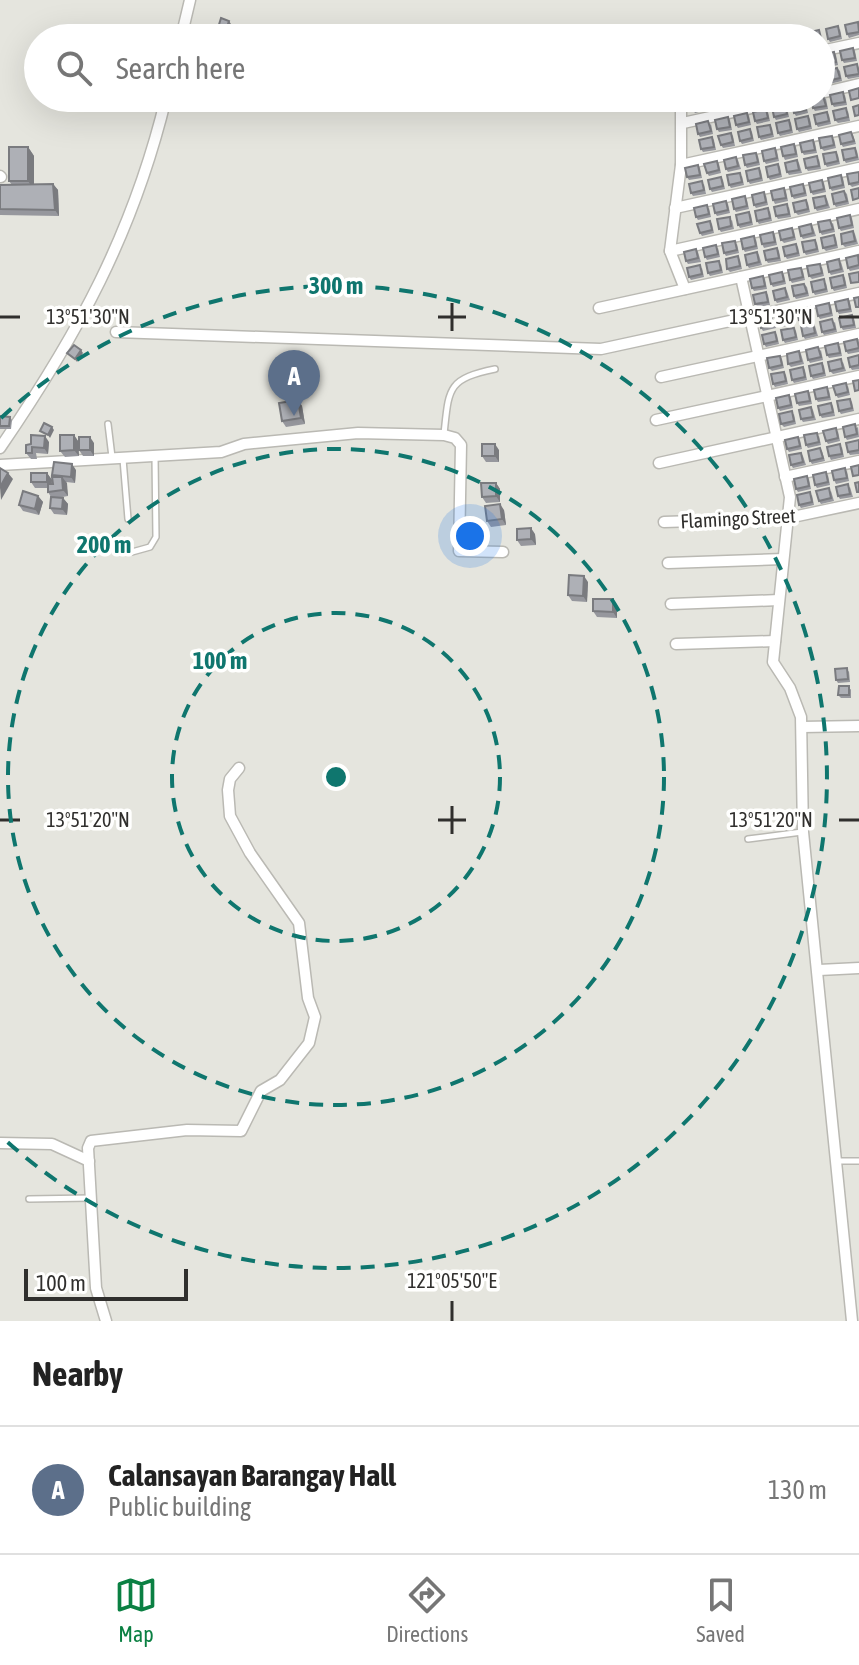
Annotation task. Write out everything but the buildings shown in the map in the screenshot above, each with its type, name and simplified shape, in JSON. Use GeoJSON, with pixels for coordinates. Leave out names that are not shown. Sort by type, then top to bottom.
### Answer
{"type":"FeatureCollection","features":[{"type":"Feature","properties":{"kind":"street"},"geometry":{"type":"LineString","coordinates":[[184,24],[190,0]]}},
{"type":"Feature","properties":{"kind":"street"},"geometry":{"type":"LineString","coordinates":[[835,48],[859,43]]}},
{"type":"Feature","properties":{"kind":"street"},"geometry":{"type":"LineString","coordinates":[[835,90],[859,84]]}},
{"type":"Feature","properties":{"kind":"street"},"geometry":{"type":"LineString","coordinates":[[0,448],[70,342],[100,286],[130,220],[162,112]]}},
{"type":"Feature","properties":{"kind":"street"},"geometry":{"type":"LineString","coordinates":[[682,112],[681,165],[670,251],[685,289]]}},
{"type":"Feature","properties":{"kind":"street"},"geometry":{"type":"LineString","coordinates":[[683,123],[733,112]]}},
{"type":"Feature","properties":{"kind":"street"},"geometry":{"type":"LineString","coordinates":[[681,165],[859,126]]}},
{"type":"Feature","properties":{"kind":"street"},"geometry":{"type":"LineString","coordinates":[[675,208],[859,168]]}},
{"type":"Feature","properties":{"kind":"street"},"geometry":{"type":"LineString","coordinates":[[670,251],[859,209]]}},
{"type":"Feature","properties":{"kind":"street"},"geometry":{"type":"LineString","coordinates":[[599,308],[859,251]]}},
{"type":"Feature","properties":{"kind":"street"},"geometry":{"type":"LineString","coordinates":[[741,277],[790,497],[773,665],[796,700],[802,727],[803,832],[852,1321]]}},
{"type":"Feature","properties":{"kind":"street"},"geometry":{"type":"LineString","coordinates":[[116,332],[601,349],[859,293]]}},
{"type":"Feature","properties":{"kind":"street"},"geometry":{"type":"LineString","coordinates":[[661,377],[859,334]]}},
{"type":"Feature","properties":{"kind":"street"},"geometry":{"type":"LineString","coordinates":[[656,420],[859,376]]}},
{"type":"Feature","properties":{"kind":"street"},"geometry":{"type":"LineString","coordinates":[[659,463],[859,419]]}},
{"type":"Feature","properties":{"kind":"street"},"geometry":{"type":"LineString","coordinates":[[0,465],[221,452],[244,444],[358,433],[444,435],[455,438],[461,445],[459,551],[503,552]]}},
{"type":"Feature","properties":{"kind":"street"},"geometry":{"type":"LineString","coordinates":[[785,477],[859,461]]}},
{"type":"Feature","properties":{"kind":"street","name":"Flamingo Street"},"geometry":{"type":"LineString","coordinates":[[664,522],[788,518],[859,503]]}},
{"type":"Feature","properties":{"kind":"street"},"geometry":{"type":"LineString","coordinates":[[668,563],[783,559]]}},
{"type":"Feature","properties":{"kind":"street"},"geometry":{"type":"LineString","coordinates":[[671,604],[779,600]]}},
{"type":"Feature","properties":{"kind":"street"},"geometry":{"type":"LineString","coordinates":[[676,644],[775,641]]}},
{"type":"Feature","properties":{"kind":"street"},"geometry":{"type":"LineString","coordinates":[[802,727],[859,726]]}},
{"type":"Feature","properties":{"kind":"street"},"geometry":{"type":"LineString","coordinates":[[106,1321],[96,1288],[89,1161],[91,1141],[187,1130],[241,1131],[261,1091],[280,1080],[299,1059],[315,1030],[299,923],[250,853],[230,816],[230,779],[239,768]]}},
{"type":"Feature","properties":{"kind":"street"},"geometry":{"type":"LineString","coordinates":[[819,970],[859,968]]}},
{"type":"Feature","properties":{"kind":"street"},"geometry":{"type":"LineString","coordinates":[[0,1143],[52,1144],[89,1161]]}},
{"type":"Feature","properties":{"kind":"lane"},"geometry":{"type":"LineString","coordinates":[[444,435],[448,394],[454,385],[469,374],[495,369]]}},
{"type":"Feature","properties":{"kind":"lane"},"geometry":{"type":"LineString","coordinates":[[108,424],[118,458],[128,519]]}},
{"type":"Feature","properties":{"kind":"lane"},"geometry":{"type":"LineString","coordinates":[[132,552],[150,547],[156,537],[155,456]]}},
{"type":"Feature","properties":{"kind":"lane"},"geometry":{"type":"LineString","coordinates":[[748,839],[803,832]]}},
{"type":"Feature","properties":{"kind":"lane"},"geometry":{"type":"LineString","coordinates":[[836,1161],[859,1161]]}},
{"type":"Feature","properties":{"kind":"lane"},"geometry":{"type":"LineString","coordinates":[[29,1199],[91,1198]]}},
{"type":"Feature","properties":{"kind":"place","name":"Calansayan Barangay Hall"},"geometry":{"type":"Point","coordinates":[294,416]}}]}
